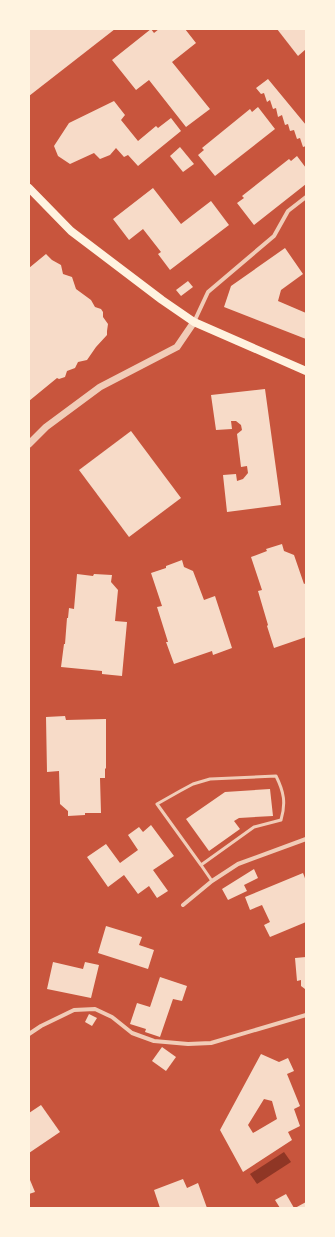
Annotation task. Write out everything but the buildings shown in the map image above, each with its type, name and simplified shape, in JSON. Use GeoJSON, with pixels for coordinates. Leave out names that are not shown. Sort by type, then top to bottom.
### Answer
{"type":"FeatureCollection","features":[{"type":"Feature","properties":{"kind":"main road"},"geometry":{"type":"LineString","coordinates":[[29,188],[71,231],[162,300],[194,322],[306,371]]}},
{"type":"Feature","properties":{"kind":"street"},"geometry":{"type":"LineString","coordinates":[[29,444],[52,423],[100,387],[177,347],[194,322],[208,292],[274,236],[288,211],[306,197]]}},
{"type":"Feature","properties":{"kind":"street"},"geometry":{"type":"LineString","coordinates":[[183,905],[212,881],[238,864],[306,838]]}},
{"type":"Feature","properties":{"kind":"street"},"geometry":{"type":"LineString","coordinates":[[29,1034],[41,1026],[74,1010],[95,1009],[112,1017],[132,1033],[154,1041],[188,1044],[211,1044],[306,1015]]}},
{"type":"Feature","properties":{"kind":"lane"},"geometry":{"type":"LineString","coordinates":[[201,865],[254,827],[281,820],[284,809],[283,789],[276,776],[210,779],[180,790],[157,804],[212,881]]}},
{"type":"Feature","properties":{"kind":"shaded area"},"geometry":{"type":"Polygon","coordinates":[[[284,1152],[291,1162],[257,1184],[250,1174],[284,1152]]]}}]}
